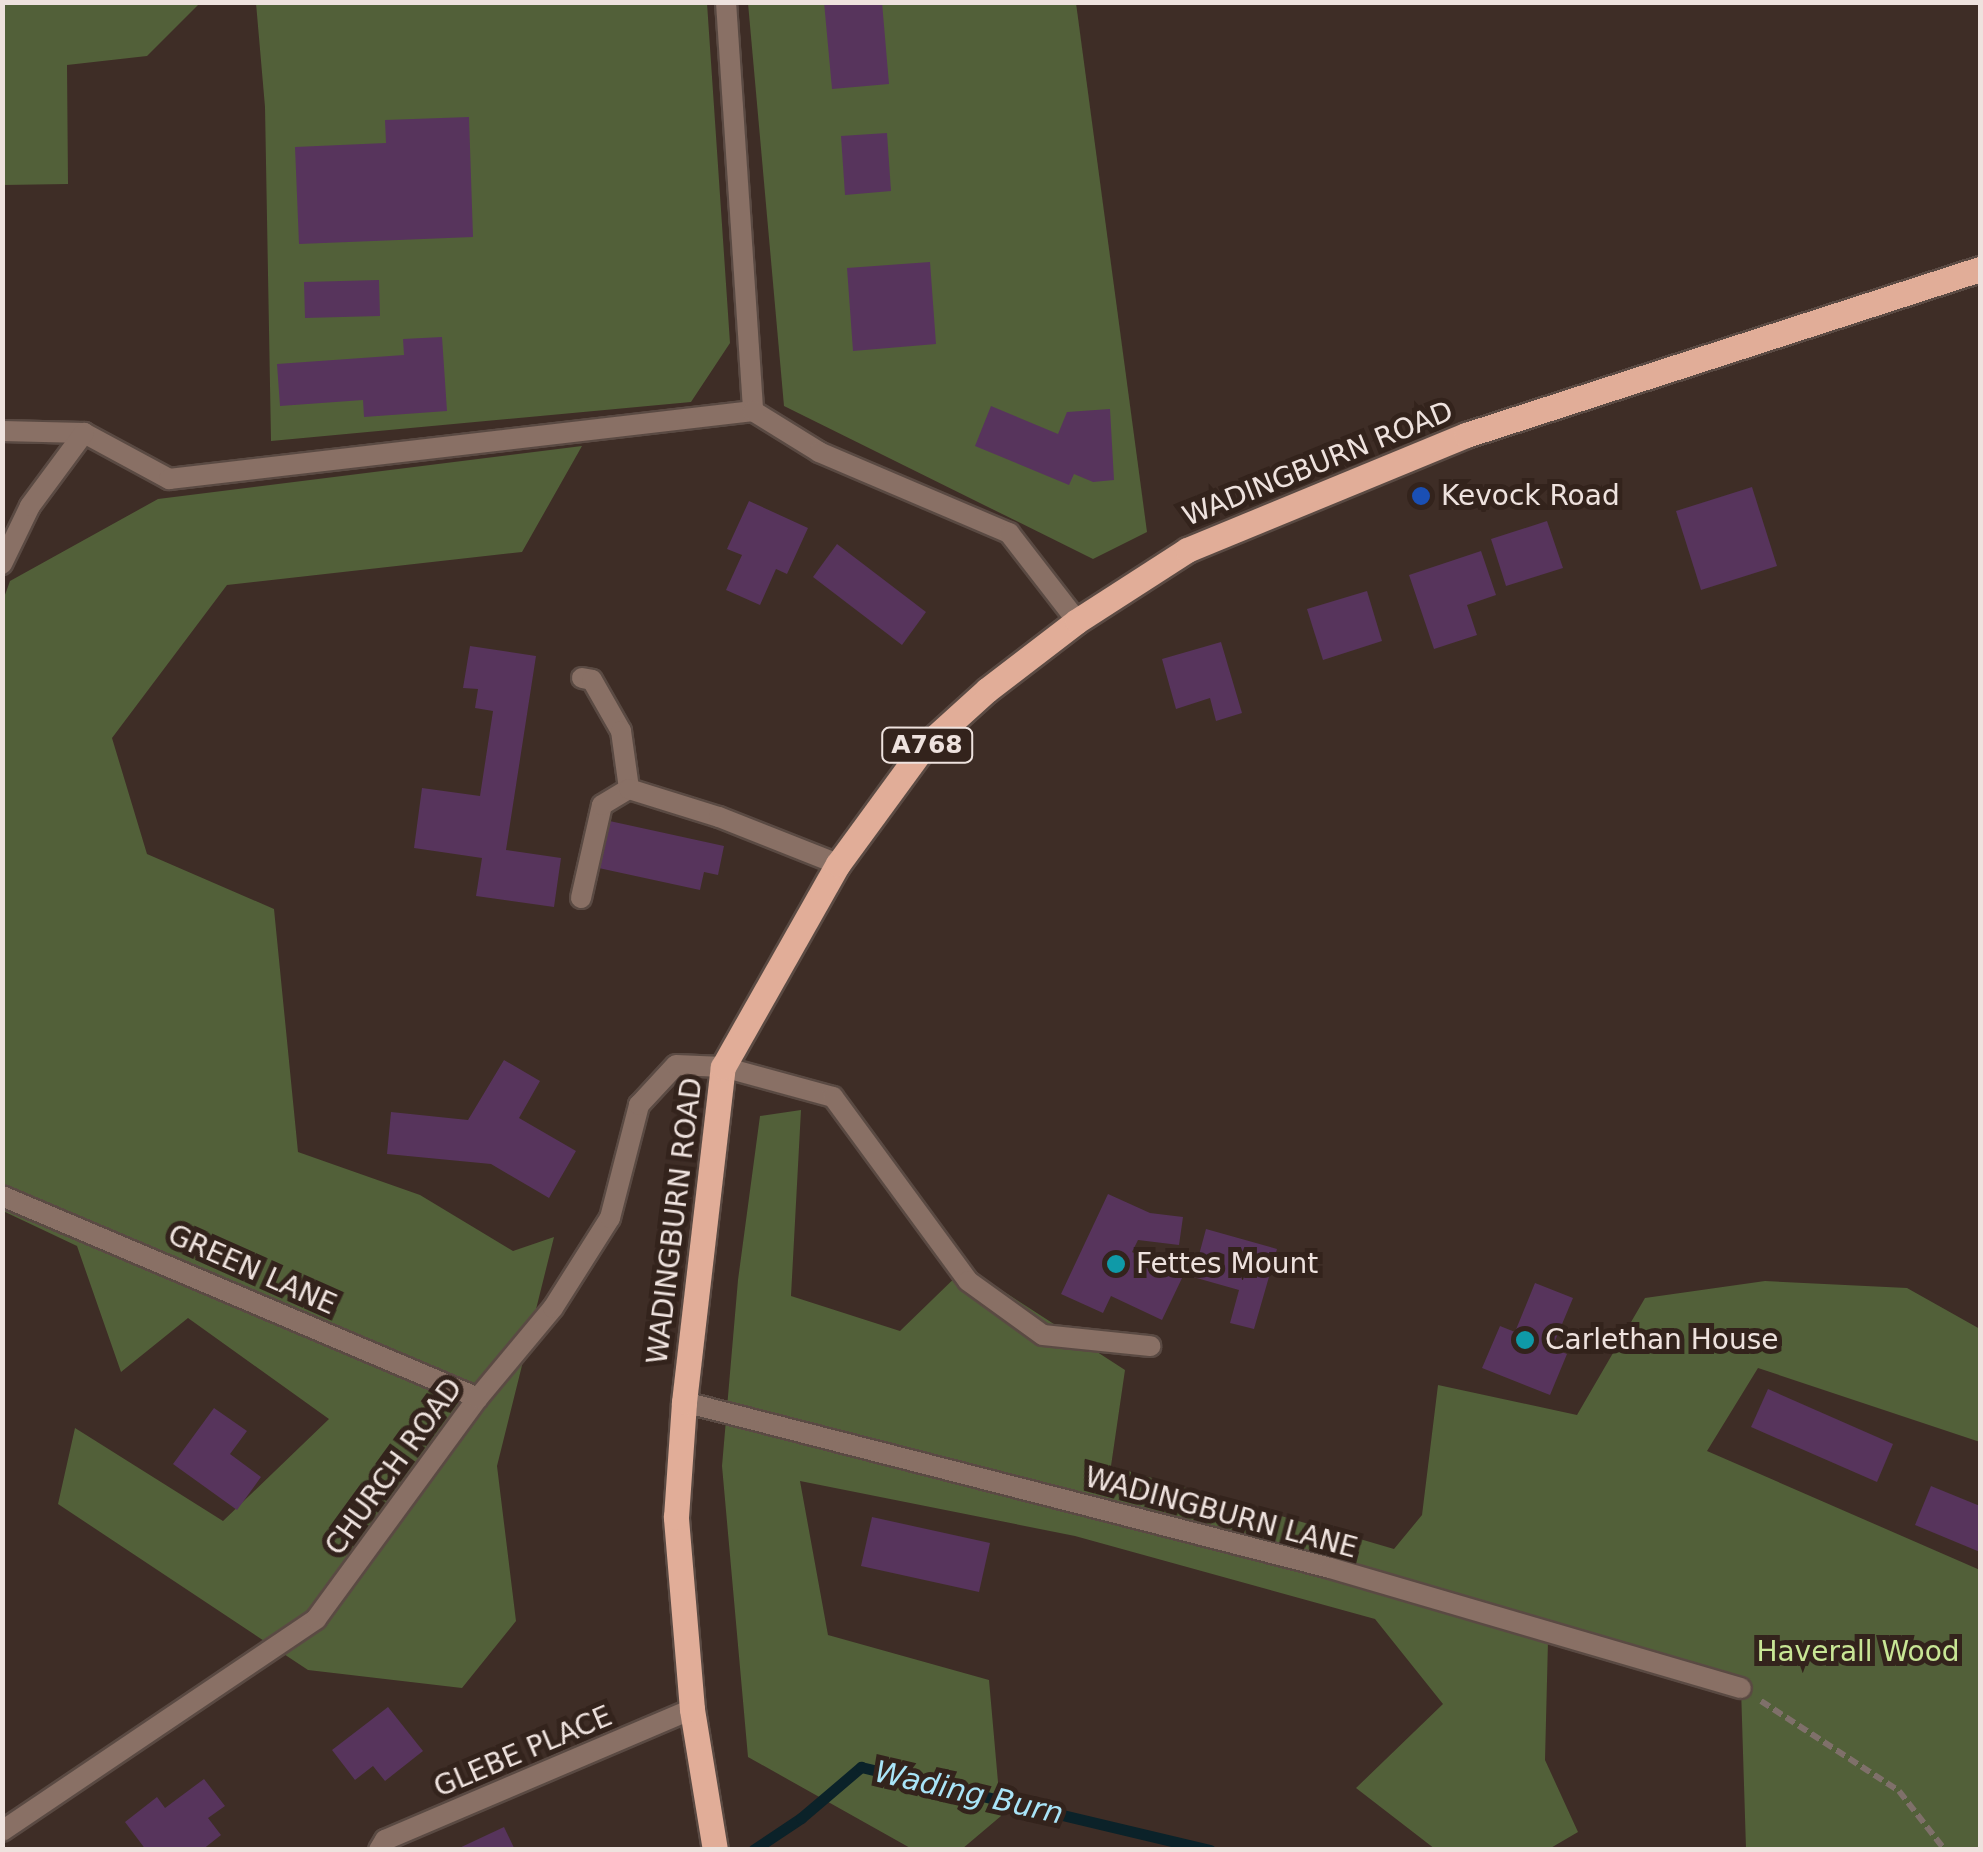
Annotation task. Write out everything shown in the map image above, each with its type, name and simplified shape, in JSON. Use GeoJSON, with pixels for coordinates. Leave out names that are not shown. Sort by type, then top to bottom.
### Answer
{"type":"FeatureCollection","features":[{"type":"Feature","properties":{"kind":"main road","name":"WADINGBURN ROAD"},"geometry":{"type":"LineString","coordinates":[[715,1848],[692,1709],[676,1517],[684,1402],[723,1067],[838,864],[923,748],[987,690],[1078,621],[1187,550],[1448,442],[1980,270]]}},
{"type":"Feature","properties":{"kind":"street"},"geometry":{"type":"LineString","coordinates":[[726,2],[753,411]]}},
{"type":"Feature","properties":{"kind":"street"},"geometry":{"type":"LineString","coordinates":[[2,432],[84,434],[169,479],[753,411],[819,452],[1010,533],[1078,621]]}},
{"type":"Feature","properties":{"kind":"street"},"geometry":{"type":"LineString","coordinates":[[2,564],[30,506],[84,434]]}},
{"type":"Feature","properties":{"kind":"street"},"geometry":{"type":"LineString","coordinates":[[582,678],[592,680],[621,731],[629,788]]}},
{"type":"Feature","properties":{"kind":"street"},"geometry":{"type":"LineString","coordinates":[[581,898],[602,804],[629,788],[718,817],[838,864]]}},
{"type":"Feature","properties":{"kind":"street","name":"CHURCH ROAD"},"geometry":{"type":"LineString","coordinates":[[2,1831],[316,1619],[478,1398],[553,1308],[610,1218],[639,1104],[676,1065],[723,1067],[833,1097],[968,1281],[1043,1335],[1150,1346]]}},
{"type":"Feature","properties":{"kind":"street","name":"GREEN LANE"},"geometry":{"type":"LineString","coordinates":[[2,1196],[478,1398]]}},
{"type":"Feature","properties":{"kind":"street","name":"WADINGBURN LANE"},"geometry":{"type":"LineString","coordinates":[[684,1402],[1330,1568],[1742,1688]]}},
{"type":"Feature","properties":{"kind":"street","name":"GLEBE PLACE"},"geometry":{"type":"LineString","coordinates":[[379,1850],[385,1840],[692,1709]]}},
{"type":"Feature","properties":{"kind":"path"},"geometry":{"type":"LineString","coordinates":[[1742,1688],[1899,1791],[1945,1850]]}},
{"type":"Feature","properties":{"kind":"green space"},"geometry":{"type":"Polygon","coordinates":[[[2,3],[200,3],[147,56],[67,65],[68,184],[3,185],[2,3]]]}},
{"type":"Feature","properties":{"kind":"green space"},"geometry":{"type":"Polygon","coordinates":[[[256,3],[707,3],[730,343],[691,402],[271,441],[265,107],[256,3]]]}},
{"type":"Feature","properties":{"kind":"green space"},"geometry":{"type":"Polygon","coordinates":[[[748,3],[1076,3],[1147,532],[1093,559],[784,406],[748,3]]]}},
{"type":"Feature","properties":{"kind":"green space"},"geometry":{"type":"Polygon","coordinates":[[[582,446],[522,552],[227,585],[112,738],[147,854],[274,909],[298,1152],[420,1195],[513,1251],[554,1237],[497,1466],[516,1621],[462,1688],[308,1670],[58,1504],[75,1428],[223,1521],[329,1419],[188,1318],[121,1372],[77,1246],[3,1211],[2,603],[10,581],[158,499],[582,446]]]}},
{"type":"Feature","properties":{"kind":"green space","name":"Haverall Wood"},"geometry":{"type":"Polygon","coordinates":[[[801,1110],[791,1296],[900,1331],[966,1267],[1125,1370],[1111,1466],[1394,1549],[1422,1515],[1438,1385],[1577,1415],[1645,1298],[1765,1281],[1907,1288],[1980,1329],[1980,1442],[1758,1368],[1707,1451],[1980,1570],[1980,1849],[1746,1849],[1741,1688],[1548,1641],[1545,1760],[1578,1832],[1549,1849],[1435,1849],[1356,1788],[1443,1704],[1375,1619],[1075,1536],[800,1481],[828,1635],[989,1680],[1001,1816],[962,1849],[912,1849],[748,1757],[722,1466],[738,1280],[760,1116],[801,1110]]]}},
{"type":"Feature","properties":{"kind":"building"},"geometry":{"type":"Polygon","coordinates":[[[824,2],[882,2],[889,84],[832,89],[824,2]]]}},
{"type":"Feature","properties":{"kind":"building"},"geometry":{"type":"Polygon","coordinates":[[[469,117],[473,237],[299,244],[295,147],[386,143],[385,120],[469,117]]]}},
{"type":"Feature","properties":{"kind":"building"},"geometry":{"type":"Polygon","coordinates":[[[887,133],[891,191],[845,195],[841,136],[887,133]]]}},
{"type":"Feature","properties":{"kind":"building"},"geometry":{"type":"Polygon","coordinates":[[[930,262],[936,344],[853,351],[847,268],[930,262]]]}},
{"type":"Feature","properties":{"kind":"building"},"geometry":{"type":"Polygon","coordinates":[[[379,280],[380,316],[305,318],[304,282],[379,280]]]}},
{"type":"Feature","properties":{"kind":"building"},"geometry":{"type":"Polygon","coordinates":[[[442,337],[447,411],[364,417],[363,400],[280,406],[277,364],[404,355],[403,339],[442,337]]]}},
{"type":"Feature","properties":{"kind":"building"},"geometry":{"type":"Polygon","coordinates":[[[991,406],[1058,434],[1067,412],[1110,409],[1114,480],[1093,482],[1074,474],[1069,485],[975,446],[991,406]]]}},
{"type":"Feature","properties":{"kind":"building"},"geometry":{"type":"Polygon","coordinates":[[[1752,487],[1777,566],[1701,590],[1676,511],[1752,487]]]}},
{"type":"Feature","properties":{"kind":"building"},"geometry":{"type":"Polygon","coordinates":[[[749,501],[808,528],[787,574],[776,569],[760,605],[726,590],[742,555],[727,549],[749,501]]]}},
{"type":"Feature","properties":{"kind":"building"},"geometry":{"type":"Polygon","coordinates":[[[1547,521],[1563,568],[1506,586],[1491,539],[1547,521]]]}},
{"type":"Feature","properties":{"kind":"building"},"geometry":{"type":"Polygon","coordinates":[[[837,544],[926,612],[902,645],[813,577],[837,544]]]}},
{"type":"Feature","properties":{"kind":"building"},"geometry":{"type":"Polygon","coordinates":[[[1481,551],[1496,595],[1467,605],[1477,635],[1434,649],[1409,575],[1481,551]]]}},
{"type":"Feature","properties":{"kind":"building"},"geometry":{"type":"Polygon","coordinates":[[[1367,591],[1382,641],[1323,660],[1307,609],[1367,591]]]}},
{"type":"Feature","properties":{"kind":"building"},"geometry":{"type":"Polygon","coordinates":[[[1221,642],[1242,713],[1216,721],[1210,698],[1176,709],[1162,659],[1221,642]]]}},
{"type":"Feature","properties":{"kind":"building"},"geometry":{"type":"Polygon","coordinates":[[[470,646],[536,656],[506,850],[561,858],[554,907],[476,896],[482,858],[414,848],[422,788],[480,796],[493,711],[475,708],[478,689],[463,688],[470,646]]]}},
{"type":"Feature","properties":{"kind":"building"},"geometry":{"type":"Polygon","coordinates":[[[605,820],[724,846],[718,875],[704,872],[700,890],[594,867],[605,820]]]}},
{"type":"Feature","properties":{"kind":"building"},"geometry":{"type":"Polygon","coordinates":[[[504,1060],[540,1081],[519,1118],[576,1151],[549,1198],[491,1164],[387,1154],[391,1112],[468,1120],[504,1060]]]}},
{"type":"Feature","properties":{"kind":"building","name":"Fettes Mount"},"geometry":{"type":"Polygon","coordinates":[[[1108,1194],[1150,1213],[1183,1217],[1179,1245],[1138,1240],[1132,1252],[1183,1276],[1162,1320],[1111,1296],[1103,1313],[1061,1294],[1108,1194]]]}},
{"type":"Feature","properties":{"kind":"building"},"geometry":{"type":"Polygon","coordinates":[[[1206,1229],[1277,1249],[1254,1329],[1230,1323],[1239,1290],[1193,1277],[1206,1229]]]}},
{"type":"Feature","properties":{"kind":"building","name":"Carlethan House"},"geometry":{"type":"Polygon","coordinates":[[[1535,1283],[1573,1298],[1552,1348],[1567,1354],[1550,1395],[1482,1368],[1500,1326],[1515,1332],[1535,1283]]]}},
{"type":"Feature","properties":{"kind":"building"},"geometry":{"type":"Polygon","coordinates":[[[1768,1389],[1893,1444],[1877,1482],[1751,1427],[1768,1389]]]}},
{"type":"Feature","properties":{"kind":"building"},"geometry":{"type":"Polygon","coordinates":[[[214,1408],[247,1431],[230,1454],[261,1477],[237,1510],[173,1464],[214,1408]]]}},
{"type":"Feature","properties":{"kind":"building"},"geometry":{"type":"Polygon","coordinates":[[[1931,1486],[1980,1506],[1980,1552],[1915,1525],[1931,1486]]]}},
{"type":"Feature","properties":{"kind":"building"},"geometry":{"type":"Polygon","coordinates":[[[872,1517],[990,1543],[979,1592],[861,1566],[872,1517]]]}},
{"type":"Feature","properties":{"kind":"building"},"geometry":{"type":"Polygon","coordinates":[[[388,1707],[423,1751],[385,1781],[373,1766],[355,1780],[332,1750],[388,1707]]]}},
{"type":"Feature","properties":{"kind":"building"},"geometry":{"type":"Polygon","coordinates":[[[204,1779],[225,1806],[208,1818],[221,1835],[202,1850],[146,1850],[125,1822],[157,1797],[165,1808],[204,1779]]]}},
{"type":"Feature","properties":{"kind":"building"},"geometry":{"type":"Polygon","coordinates":[[[504,1827],[515,1850],[455,1850],[504,1827]]]}},
{"type":"Feature","properties":{"kind":"waterway","name":"Wading Burn"},"geometry":{"type":"LineString","coordinates":[[753,1850],[801,1818],[861,1767],[1210,1850]]}},
{"type":"Feature","properties":{"kind":"place","name":"Kevock Road"},"geometry":{"type":"Point","coordinates":[1421,496]}},
{"type":"Feature","properties":{"kind":"place","name":"Fettes Mount"},"geometry":{"type":"Point","coordinates":[1116,1264]}},
{"type":"Feature","properties":{"kind":"place","name":"Carlethan House"},"geometry":{"type":"Point","coordinates":[1525,1340]}}]}
